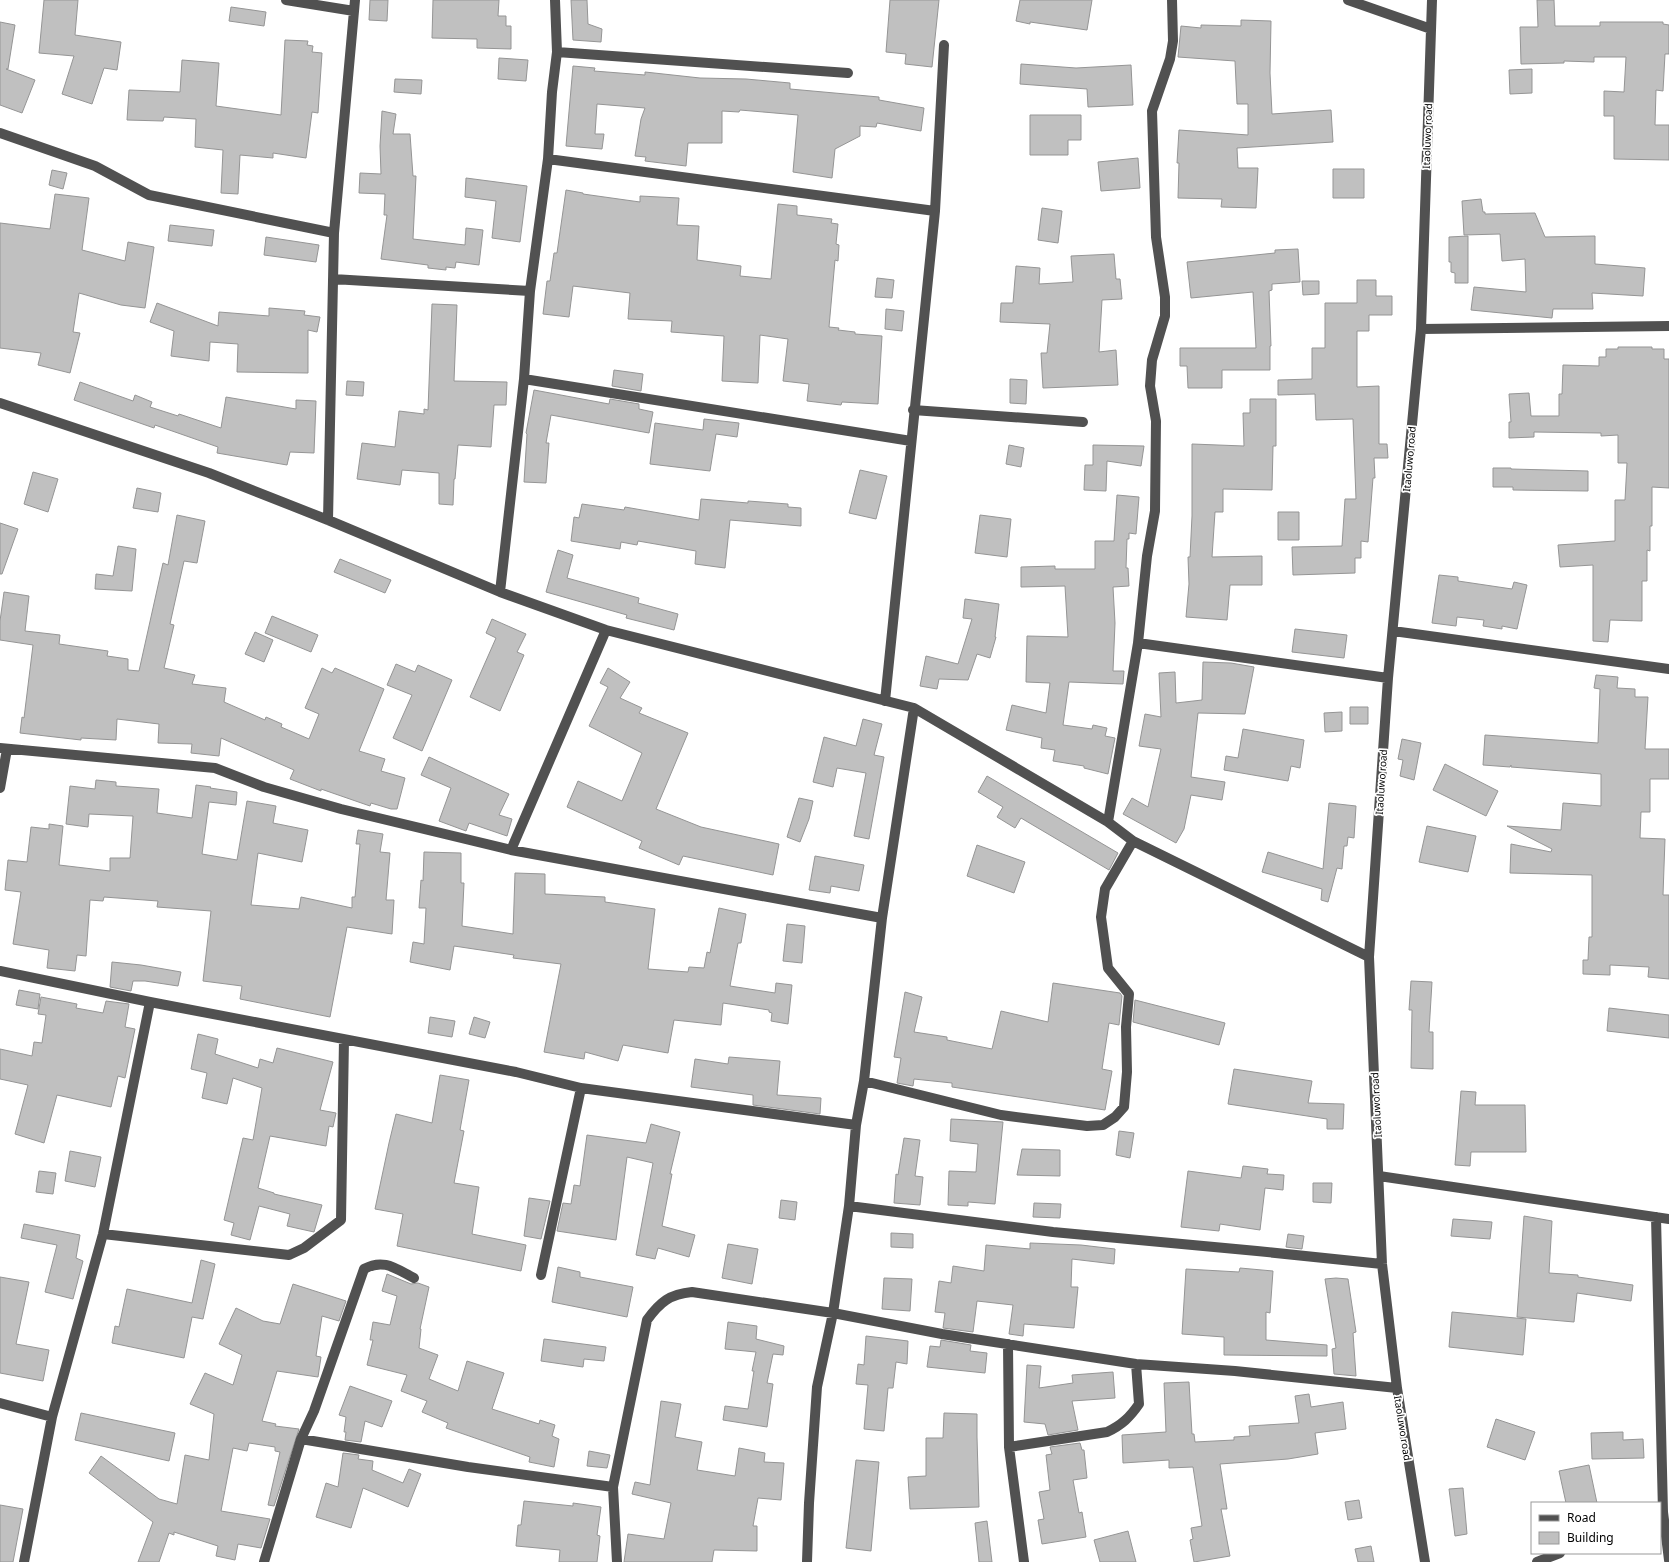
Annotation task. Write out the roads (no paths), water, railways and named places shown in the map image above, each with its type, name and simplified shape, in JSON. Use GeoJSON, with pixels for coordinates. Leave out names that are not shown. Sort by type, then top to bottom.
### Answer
{"type":"FeatureCollection","features":[{"type":"Feature","properties":{"kind":"street"},"geometry":{"type":"LineString","coordinates":[[286,0],[354,11]]}},
{"type":"Feature","properties":{"kind":"street"},"geometry":{"type":"LineString","coordinates":[[328,520],[334,233],[355,0]]}},
{"type":"Feature","properties":{"kind":"street"},"geometry":{"type":"LineString","coordinates":[[500,592],[524,379],[530,291],[548,159],[557,52],[555,0]]}},
{"type":"Feature","properties":{"kind":"street"},"geometry":{"type":"LineString","coordinates":[[1108,822],[1138,643],[1147,556],[1155,511],[1156,429],[1150,386],[1152,360],[1165,316],[1165,296],[1156,237],[1152,111],[1170,60],[1173,42],[1172,0]]}},
{"type":"Feature","properties":{"kind":"street"},"geometry":{"type":"LineString","coordinates":[[1348,0],[1431,29]]}},
{"type":"Feature","properties":{"kind":"street","name":"Itaoluwo road"},"geometry":{"type":"LineString","coordinates":[[1425,1562],[1397,1388],[1382,1264],[1369,957],[1388,678],[1421,329],[1432,0]]}},
{"type":"Feature","properties":{"kind":"street"},"geometry":{"type":"LineString","coordinates":[[885,701],[934,211],[944,44]]}},
{"type":"Feature","properties":{"kind":"street"},"geometry":{"type":"LineString","coordinates":[[557,52],[848,73]]}},
{"type":"Feature","properties":{"kind":"street"},"geometry":{"type":"LineString","coordinates":[[0,133],[95,166],[150,195],[334,233]]}},
{"type":"Feature","properties":{"kind":"street"},"geometry":{"type":"LineString","coordinates":[[548,159],[934,211]]}},
{"type":"Feature","properties":{"kind":"street"},"geometry":{"type":"LineString","coordinates":[[333,279],[530,291]]}},
{"type":"Feature","properties":{"kind":"street"},"geometry":{"type":"LineString","coordinates":[[1421,329],[1669,326]]}},
{"type":"Feature","properties":{"kind":"street"},"geometry":{"type":"LineString","coordinates":[[524,379],[911,441]]}},
{"type":"Feature","properties":{"kind":"street"},"geometry":{"type":"LineString","coordinates":[[0,403],[209,474],[328,520],[500,592],[606,630],[914,708],[1108,822],[1134,841],[1369,957]]}},
{"type":"Feature","properties":{"kind":"street"},"geometry":{"type":"LineString","coordinates":[[914,410],[1083,422]]}},
{"type":"Feature","properties":{"kind":"street"},"geometry":{"type":"LineString","coordinates":[[511,850],[606,630]]}},
{"type":"Feature","properties":{"kind":"street"},"geometry":{"type":"LineString","coordinates":[[1393,631],[1669,669]]}},
{"type":"Feature","properties":{"kind":"street"},"geometry":{"type":"LineString","coordinates":[[1138,643],[1388,678]]}},
{"type":"Feature","properties":{"kind":"street"},"geometry":{"type":"LineString","coordinates":[[806,1562],[817,1387],[834,1313],[849,1206],[856,1125],[864,1082],[882,918],[914,708]]}},
{"type":"Feature","properties":{"kind":"street"},"geometry":{"type":"LineString","coordinates":[[0,788],[4,748],[215,768],[264,787],[341,809],[511,850],[882,918]]}},
{"type":"Feature","properties":{"kind":"street"},"geometry":{"type":"LineString","coordinates":[[864,1082],[1001,1115],[1087,1126],[1103,1125],[1115,1117],[1124,1107],[1128,1072],[1126,1027],[1129,994],[1108,968],[1101,917],[1105,889],[1134,841]]}},
{"type":"Feature","properties":{"kind":"street"},"geometry":{"type":"LineString","coordinates":[[0,971],[150,1002],[516,1072],[581,1088],[856,1125]]}},
{"type":"Feature","properties":{"kind":"street"},"geometry":{"type":"LineString","coordinates":[[24,1562],[52,1417],[103,1234],[150,1002]]}},
{"type":"Feature","properties":{"kind":"street"},"geometry":{"type":"LineString","coordinates":[[103,1234],[289,1255],[304,1248],[340,1220],[344,1039]]}},
{"type":"Feature","properties":{"kind":"street"},"geometry":{"type":"LineString","coordinates":[[541,1275],[581,1088]]}},
{"type":"Feature","properties":{"kind":"street"},"geometry":{"type":"LineString","coordinates":[[1379,1176],[1656,1218],[1669,1218]]}},
{"type":"Feature","properties":{"kind":"street"},"geometry":{"type":"LineString","coordinates":[[849,1206],[1053,1232],[1382,1264]]}},
{"type":"Feature","properties":{"kind":"street"},"geometry":{"type":"LineString","coordinates":[[1656,1218],[1661,1502]]}},
{"type":"Feature","properties":{"kind":"street"},"geometry":{"type":"LineString","coordinates":[[264,1562],[300,1439],[314,1411],[364,1269],[381,1263],[414,1278]]}},
{"type":"Feature","properties":{"kind":"street"},"geometry":{"type":"LineString","coordinates":[[617,1562],[614,1487],[647,1320],[654,1310],[669,1297],[679,1293],[692,1292],[834,1313],[942,1334],[1136,1364],[1236,1371],[1397,1388]]}},
{"type":"Feature","properties":{"kind":"street"},"geometry":{"type":"LineString","coordinates":[[1008,1344],[1009,1447],[1024,1562]]}},
{"type":"Feature","properties":{"kind":"street"},"geometry":{"type":"LineString","coordinates":[[1009,1447],[1107,1432],[1118,1427],[1127,1420],[1139,1404],[1136,1364]]}},
{"type":"Feature","properties":{"kind":"street"},"geometry":{"type":"LineString","coordinates":[[0,1403],[52,1417]]}},
{"type":"Feature","properties":{"kind":"street"},"geometry":{"type":"LineString","coordinates":[[300,1439],[468,1468],[614,1487]]}},
{"type":"Feature","properties":{"kind":"street"},"geometry":{"type":"LineString","coordinates":[[1661,1512],[1669,1560]]}},
{"type":"Feature","properties":{"kind":"street"},"geometry":{"type":"LineString","coordinates":[[1538,1562],[1558,1554]]}}]}
